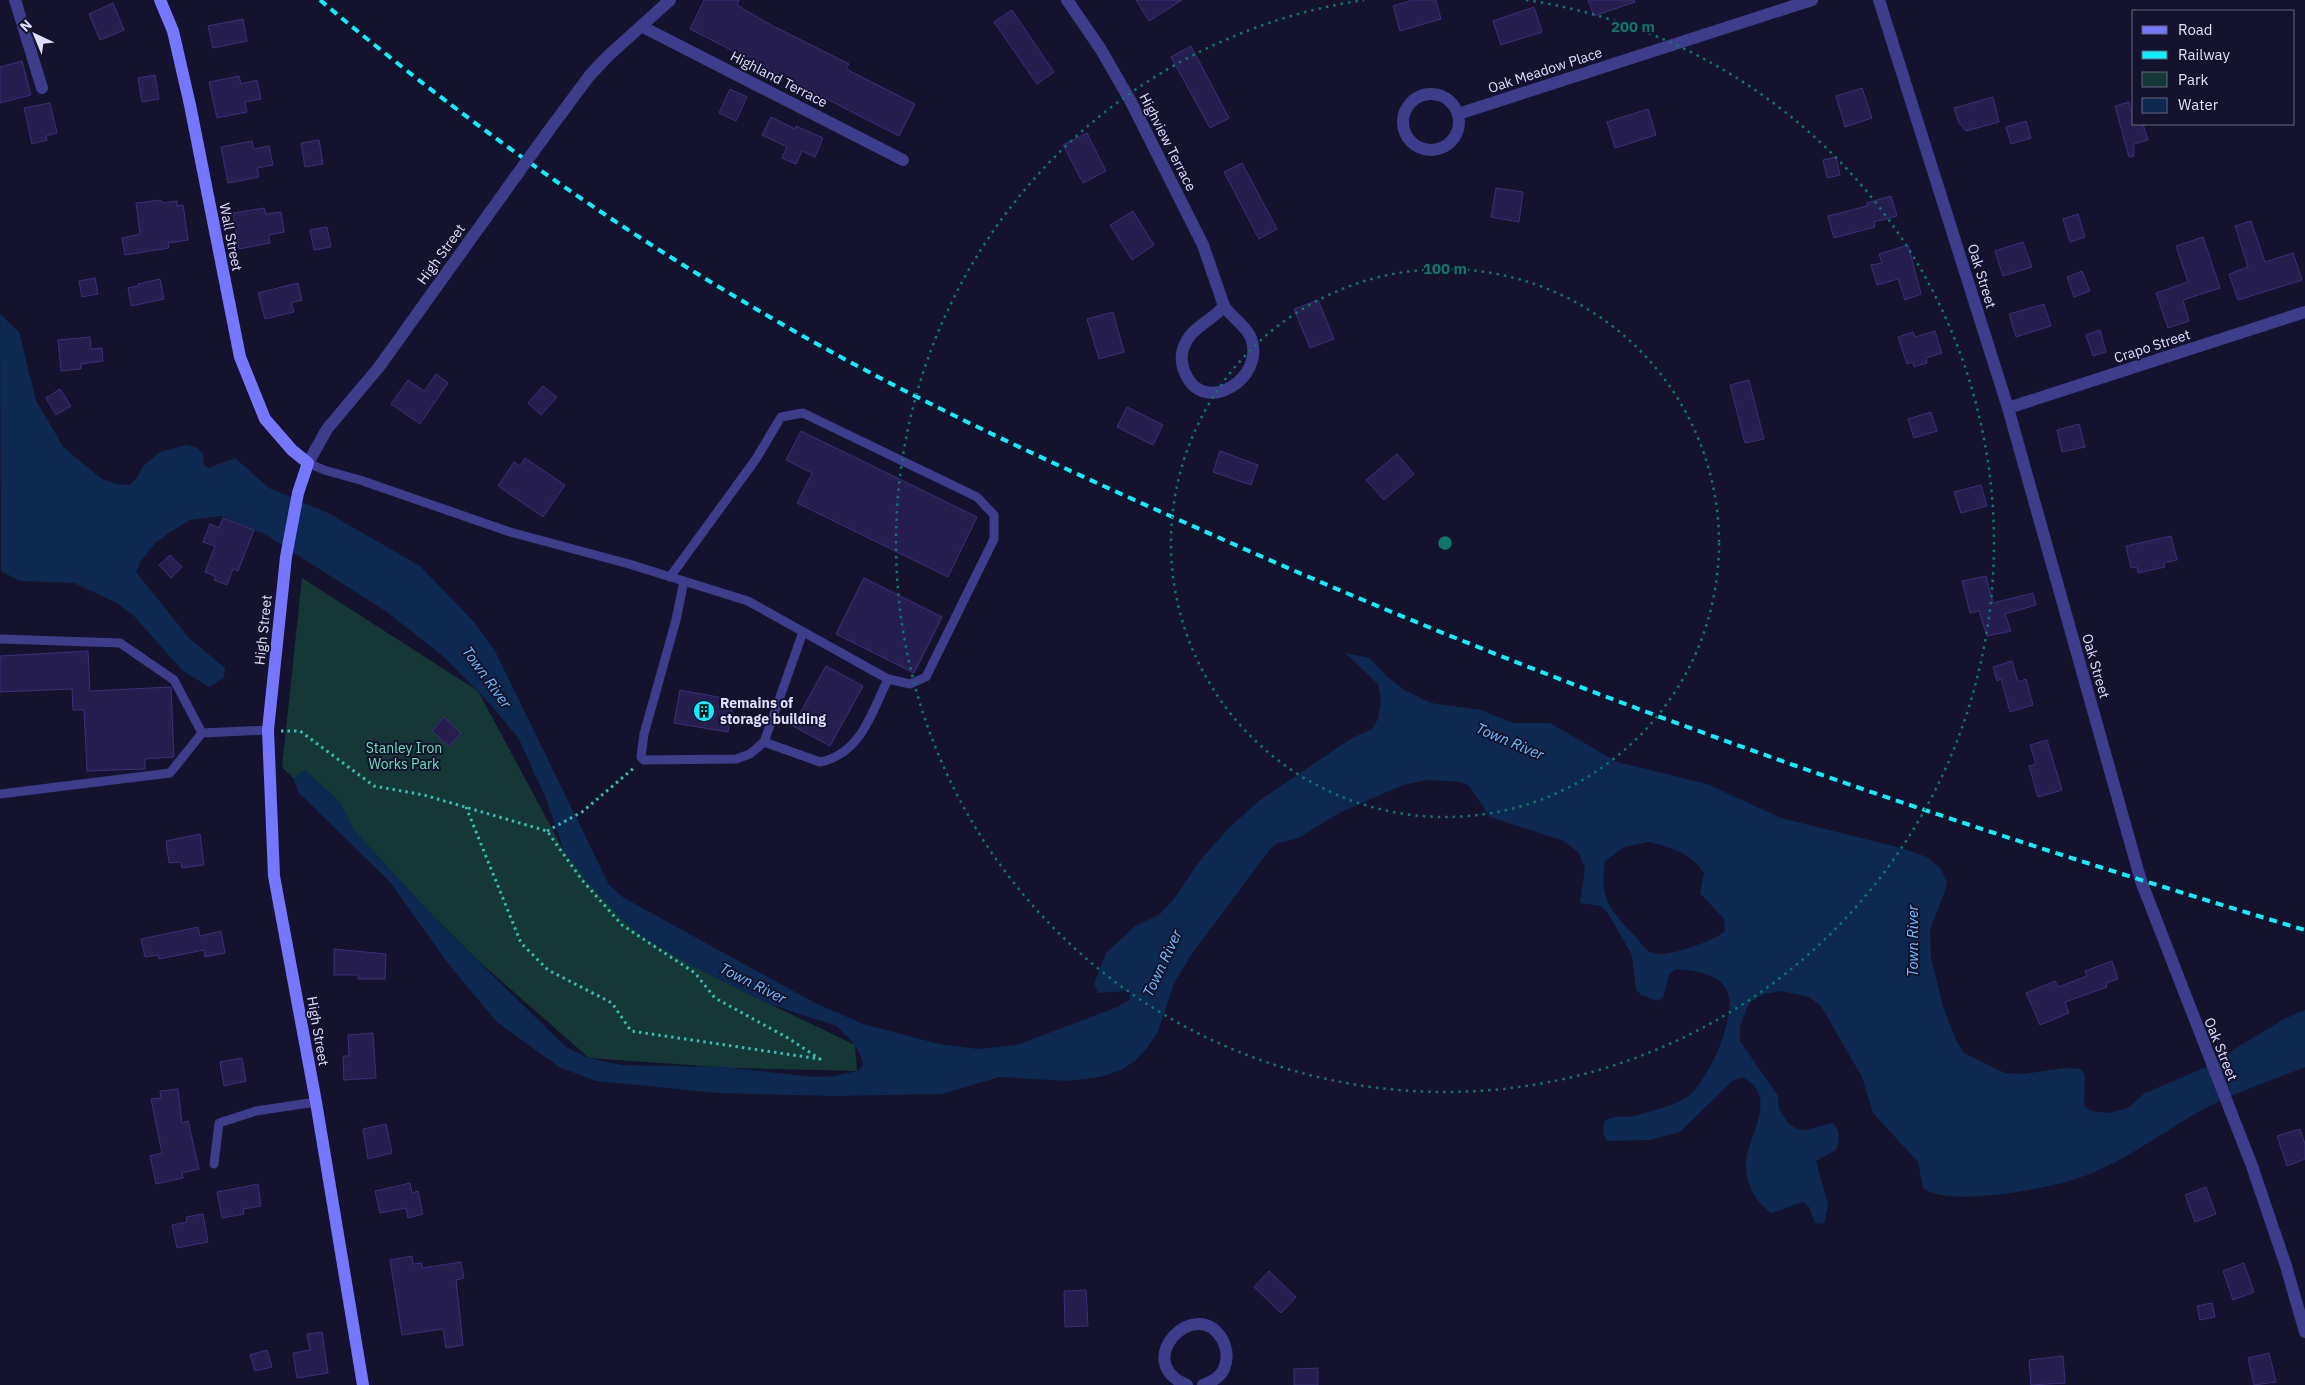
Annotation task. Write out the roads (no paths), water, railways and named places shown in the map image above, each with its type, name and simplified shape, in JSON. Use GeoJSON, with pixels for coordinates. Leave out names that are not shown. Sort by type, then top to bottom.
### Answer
{"type":"FeatureCollection","features":[{"type":"Feature","properties":{"kind":"main road","name":"Wall Street"},"geometry":{"type":"LineString","coordinates":[[160,0],[173,31],[190,105],[240,358],[264,419],[292,450],[308,463]]}},
{"type":"Feature","properties":{"kind":"main road","name":"High Street"},"geometry":{"type":"LineString","coordinates":[[308,463],[298,493],[286,557],[268,730],[274,876],[316,1102],[363,1385]]}},
{"type":"Feature","properties":{"kind":"street"},"geometry":{"type":"LineString","coordinates":[[15,0],[42,88]]}},
{"type":"Feature","properties":{"kind":"street","name":"High Street"},"geometry":{"type":"LineString","coordinates":[[308,463],[327,429],[379,366],[590,75],[670,0]]}},
{"type":"Feature","properties":{"kind":"street","name":"Highview Terrace"},"geometry":{"type":"LineString","coordinates":[[1067,0],[1100,48],[1130,100],[1202,245],[1224,306],[1247,329],[1254,352],[1252,363],[1243,378],[1233,387],[1216,393],[1208,392],[1193,386],[1187,378],[1181,358],[1184,348],[1196,328],[1219,313],[1224,306]]}},
{"type":"Feature","properties":{"kind":"street","name":"Oak Meadow Place"},"geometry":{"type":"LineString","coordinates":[[1458,114],[1812,0]]}},
{"type":"Feature","properties":{"kind":"street","name":"Oak Street"},"geometry":{"type":"LineString","coordinates":[[1879,0],[2008,408],[2141,881],[2261,1193],[2305,1332]]}},
{"type":"Feature","properties":{"kind":"street","name":"Highland Terrace"},"geometry":{"type":"LineString","coordinates":[[641,26],[903,160]]}},
{"type":"Feature","properties":{"kind":"street"},"geometry":{"type":"LineString","coordinates":[[1433,94],[1444,97],[1452,104],[1458,114],[1459,125],[1456,136],[1449,144],[1439,150],[1428,151],[1417,148],[1409,141],[1403,131],[1402,120],[1405,109],[1412,101],[1422,95],[1433,94]]}},
{"type":"Feature","properties":{"kind":"street","name":"Crapo Street"},"geometry":{"type":"LineString","coordinates":[[2008,408],[2305,312]]}},
{"type":"Feature","properties":{"kind":"street"},"geometry":{"type":"LineString","coordinates":[[1180,1384],[1166,1365],[1165,1354],[1167,1344],[1173,1335],[1182,1328],[1202,1325],[1212,1329],[1220,1337],[1225,1346],[1226,1357],[1224,1368],[1218,1377],[1203,1385]]}},
{"type":"Feature","properties":{"kind":"lane"},"geometry":{"type":"LineString","coordinates":[[308,463],[479,522],[748,601],[888,679],[910,684],[926,677],[994,540],[994,515],[977,497],[803,413],[781,417],[756,458],[670,577]]}},
{"type":"Feature","properties":{"kind":"lane"},"geometry":{"type":"LineString","coordinates":[[684,581],[676,620],[644,734],[641,757],[644,760],[736,758],[750,754],[764,742],[803,632]]}},
{"type":"Feature","properties":{"kind":"lane"},"geometry":{"type":"LineString","coordinates":[[0,638],[120,643],[174,680],[202,733]]}},
{"type":"Feature","properties":{"kind":"lane"},"geometry":{"type":"LineString","coordinates":[[764,742],[820,762],[845,753],[863,732],[888,679]]}},
{"type":"Feature","properties":{"kind":"lane"},"geometry":{"type":"LineString","coordinates":[[0,794],[170,773],[202,733],[268,730]]}},
{"type":"Feature","properties":{"kind":"lane"},"geometry":{"type":"LineString","coordinates":[[214,1164],[219,1123],[256,1111],[316,1102]]}},
{"type":"Feature","properties":{"kind":"water","name":"Town River"},"geometry":{"type":"Polygon","coordinates":[[[0,314],[19,332],[36,401],[63,447],[102,479],[116,484],[129,485],[136,479],[144,465],[160,452],[186,445],[198,448],[203,455],[204,465],[208,468],[235,458],[269,488],[328,513],[420,566],[475,623],[495,651],[609,885],[624,898],[815,1003],[863,1024],[939,1044],[978,1049],[1017,1045],[1117,1007],[1129,1000],[1130,993],[1127,991],[1098,993],[1094,984],[1106,953],[1135,926],[1159,915],[1173,900],[1202,858],[1231,826],[1260,800],[1352,738],[1372,729],[1378,719],[1381,701],[1378,684],[1345,653],[1370,658],[1385,675],[1406,691],[1431,703],[1481,710],[1513,723],[1550,723],[1617,762],[1707,784],[1781,818],[1901,848],[1927,857],[1940,868],[1947,881],[1930,930],[1931,957],[1943,1007],[1957,1042],[1964,1053],[2005,1073],[2023,1074],[2065,1068],[2081,1069],[2085,1075],[2084,1106],[2092,1111],[2108,1113],[2128,1108],[2145,1093],[2223,1060],[2233,1050],[2284,1019],[2305,1010],[2305,1067],[2213,1105],[2106,1167],[2077,1179],[2006,1194],[1956,1196],[1937,1194],[1923,1188],[1918,1162],[1873,1113],[1862,1077],[1821,1006],[1809,997],[1782,991],[1764,994],[1749,1003],[1740,1026],[1740,1041],[1778,1096],[1779,1109],[1789,1124],[1797,1129],[1807,1130],[1832,1123],[1839,1135],[1836,1150],[1816,1161],[1828,1205],[1824,1224],[1815,1223],[1809,1207],[1803,1202],[1772,1213],[1756,1197],[1747,1175],[1746,1160],[1748,1149],[1761,1104],[1759,1094],[1753,1085],[1742,1077],[1732,1081],[1680,1132],[1649,1140],[1607,1141],[1603,1133],[1604,1122],[1607,1120],[1614,1117],[1633,1116],[1661,1108],[1687,1097],[1695,1089],[1712,1062],[1726,1028],[1729,998],[1725,987],[1709,975],[1676,969],[1669,974],[1663,998],[1657,1001],[1640,994],[1636,989],[1632,955],[1607,912],[1600,906],[1580,903],[1585,868],[1579,853],[1564,841],[1490,817],[1469,786],[1461,782],[1427,780],[1403,785],[1341,812],[1298,838],[1278,843],[1270,849],[1191,955],[1174,983],[1158,1032],[1135,1061],[1121,1070],[1100,1077],[1068,1081],[999,1077],[942,1094],[835,1096],[718,1093],[596,1081],[559,1067],[497,1022],[450,966],[390,882],[299,793],[294,781],[296,776],[305,770],[340,802],[354,830],[443,927],[566,1047],[589,1058],[621,1065],[723,1067],[813,1077],[835,1076],[857,1071],[862,1067],[863,1061],[855,1045],[837,1026],[766,1003],[690,965],[647,940],[625,922],[590,885],[564,851],[547,801],[519,739],[491,705],[444,657],[387,612],[266,535],[221,516],[190,520],[154,544],[141,561],[136,572],[189,638],[225,668],[224,678],[209,687],[182,670],[134,616],[115,602],[74,583],[20,581],[1,571],[0,314]],[[1649,842],[1624,847],[1605,861],[1605,894],[1618,918],[1646,949],[1657,954],[1677,952],[1689,948],[1710,940],[1725,931],[1724,919],[1700,893],[1704,873],[1699,866],[1680,852],[1649,842]]]}},
{"type":"Feature","properties":{"kind":"railway"},"geometry":{"type":"LineString","coordinates":[[320,0],[480,126],[590,205],[647,242],[819,345],[935,406],[1053,463],[1363,600],[1495,654],[1628,705],[1762,754],[2031,845],[2305,930]]}},
{"type":"Feature","properties":{"kind":"place","name":"Remains of storage building"},"geometry":{"type":"Point","coordinates":[704,711]}},
{"type":"Feature","properties":{"kind":"park label","name":"Stanley Iron Works Park"},"geometry":{"type":"Point","coordinates":[404,756]}}]}
